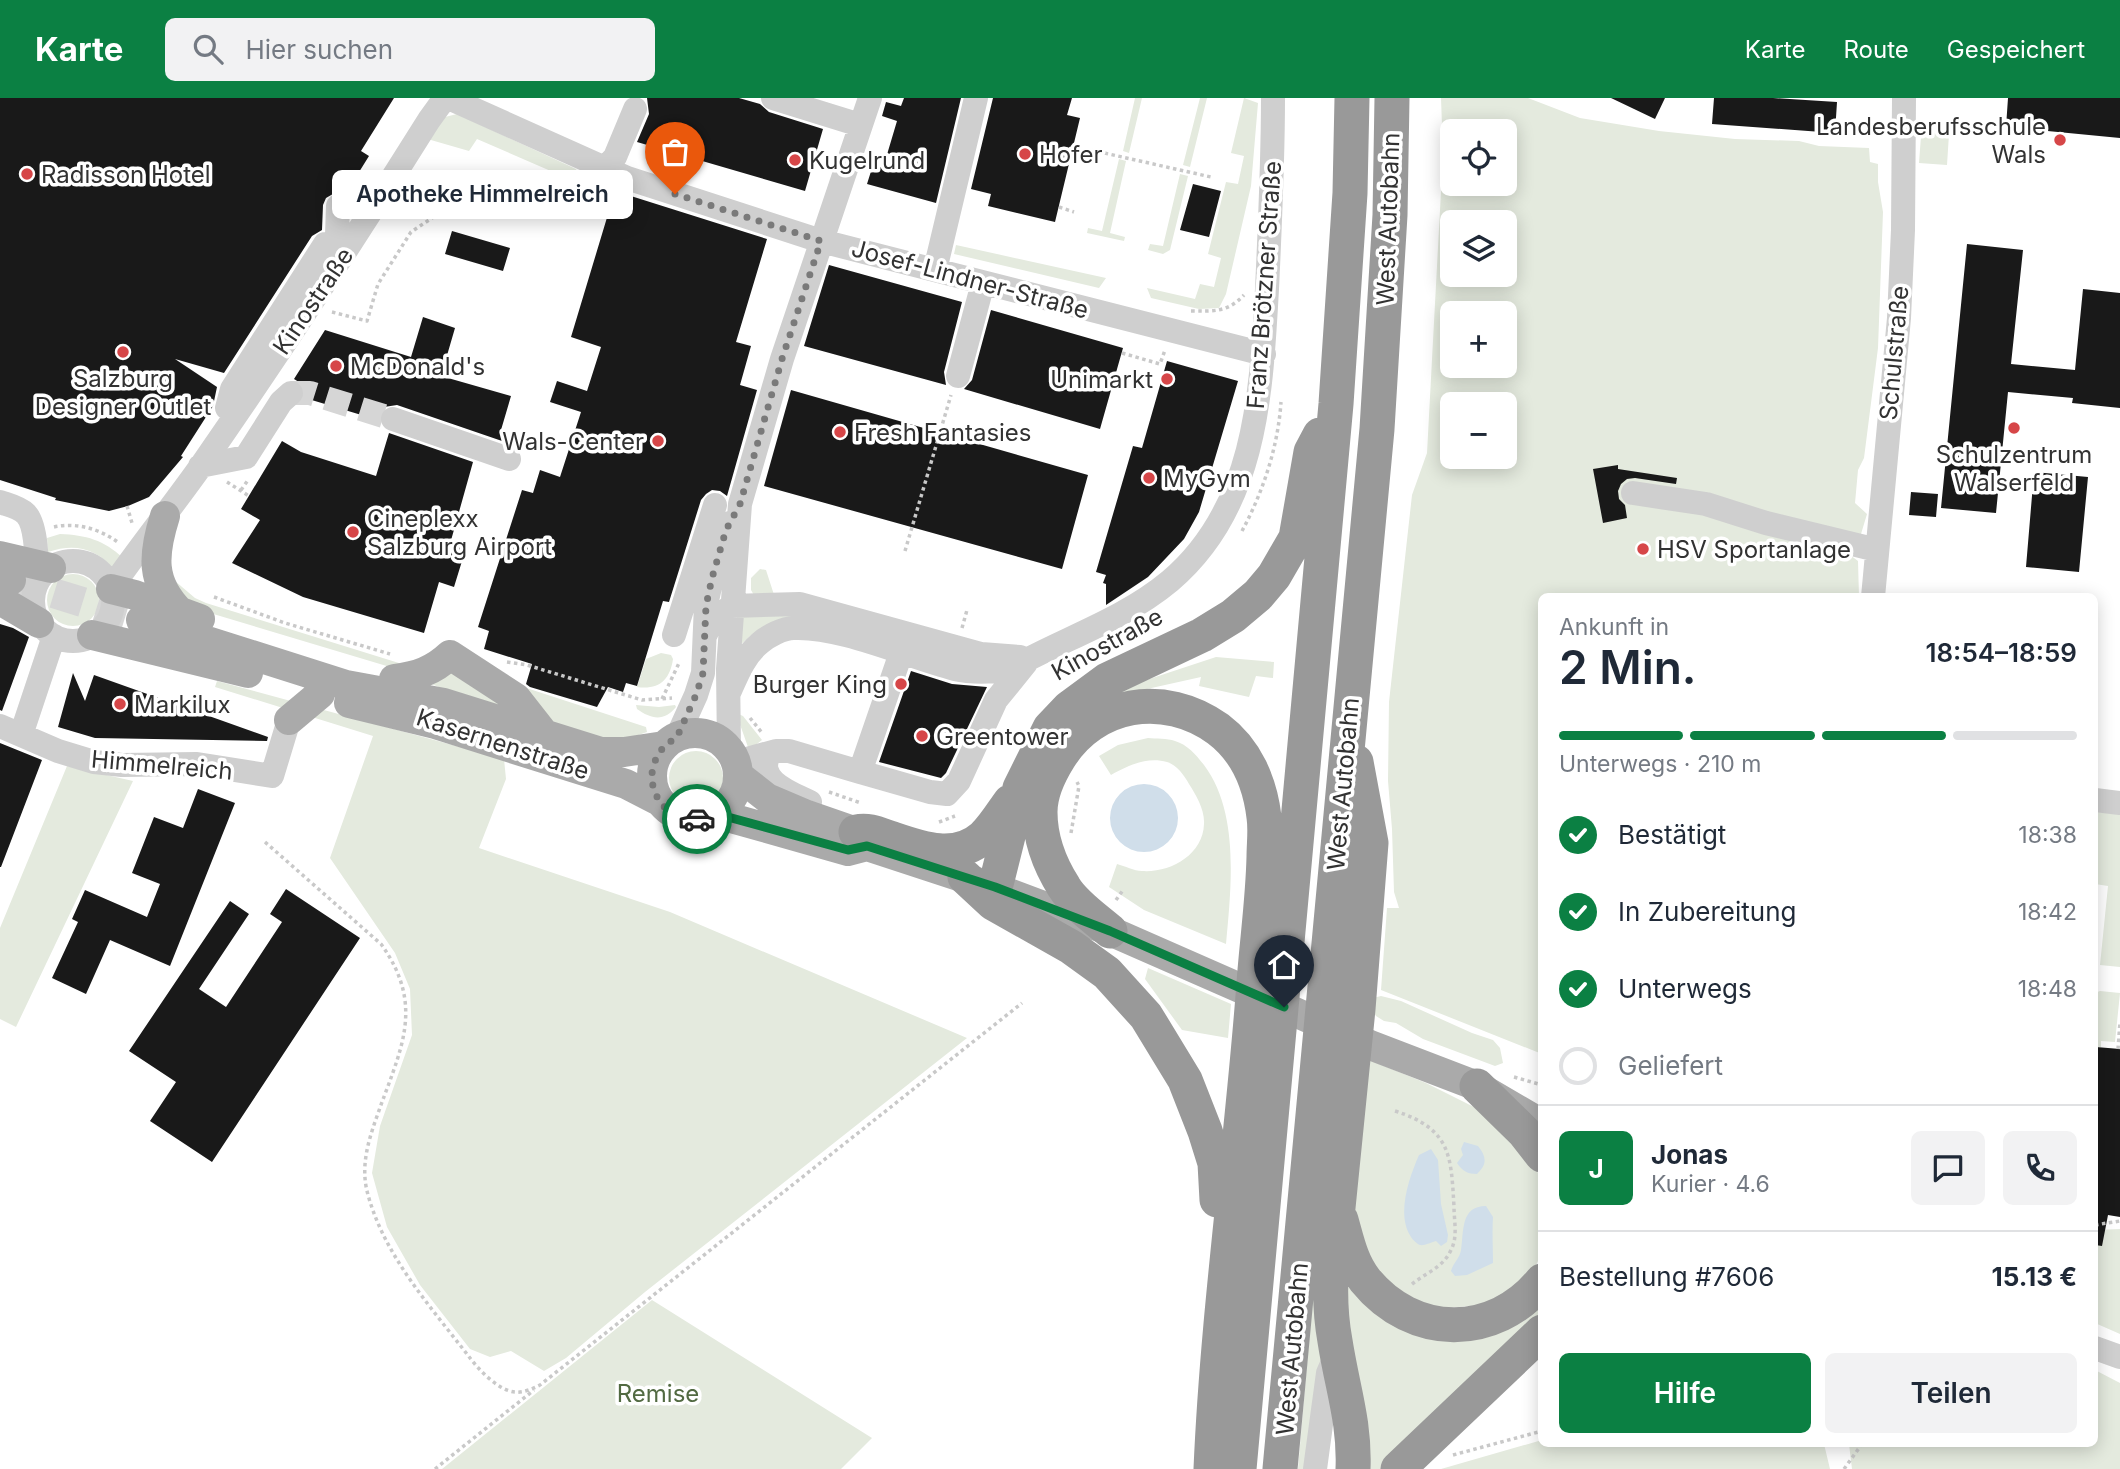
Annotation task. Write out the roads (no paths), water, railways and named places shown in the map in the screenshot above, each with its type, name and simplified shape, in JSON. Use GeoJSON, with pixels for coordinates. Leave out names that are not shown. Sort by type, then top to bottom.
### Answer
{"type":"FeatureCollection","features":[{"type":"Feature","properties":{"kind":"highway","name":"West Autobahn"},"geometry":{"type":"LineString","coordinates":[[1270,969],[1336,404],[1350,193],[1352,98]]}},
{"type":"Feature","properties":{"kind":"highway","name":"West Autobahn"},"geometry":{"type":"LineString","coordinates":[[1280,1469],[1377,429],[1390,215],[1392,98]]}},
{"type":"Feature","properties":{"kind":"highway"},"geometry":{"type":"LineString","coordinates":[[1226,1257],[1218,1211],[1215,1163],[1205,1131],[1185,1080],[1146,1016],[1107,973],[1071,947],[993,903],[980,882],[1020,788],[1051,728],[1069,708],[1107,680],[1202,635],[1233,616],[1258,596],[1274,576],[1296,538],[1311,452],[1336,404]]}},
{"type":"Feature","properties":{"kind":"highway"},"geometry":{"type":"LineString","coordinates":[[1111,918],[1066,890],[1053,868],[1042,838],[1040,809],[1048,775],[1068,743],[1094,721],[1130,707],[1166,706],[1196,715],[1220,730],[1239,749],[1253,772],[1261,797],[1265,822],[1263,883],[1270,969],[1266,1018],[1226,1257],[1215,1375],[1211,1469]]}},
{"type":"Feature","properties":{"kind":"highway"},"geometry":{"type":"LineString","coordinates":[[1349,720],[1371,843],[1330,1298],[1337,1353],[1350,1410],[1354,1447],[1353,1469]]}},
{"type":"Feature","properties":{"kind":"highway"},"geometry":{"type":"LineString","coordinates":[[861,827],[941,852],[964,848],[982,838],[1020,788]]}},
{"type":"Feature","properties":{"kind":"highway","name":"West Autobahn"},"geometry":{"type":"LineString","coordinates":[[1239,1469],[1266,1018]]}},
{"type":"Feature","properties":{"kind":"highway"},"geometry":{"type":"LineString","coordinates":[[1477,1086],[1524,1132],[1538,1150]]}},
{"type":"Feature","properties":{"kind":"highway"},"geometry":{"type":"LineString","coordinates":[[1338,1210],[1353,1259],[1364,1278],[1378,1294],[1419,1319],[1444,1325],[1486,1322],[1513,1308],[1538,1287]]}},
{"type":"Feature","properties":{"kind":"highway"},"geometry":{"type":"LineString","coordinates":[[1398,1469],[1538,1336]]}},
{"type":"Feature","properties":{"kind":"main road"},"geometry":{"type":"LineString","coordinates":[[166,516],[157,542],[157,574],[166,598],[180,612]]}},
{"type":"Feature","properties":{"kind":"main road"},"geometry":{"type":"LineString","coordinates":[[19,575],[46,629]]}},
{"type":"Feature","properties":{"kind":"main road"},"geometry":{"type":"LineString","coordinates":[[111,587],[180,612],[420,675],[450,655],[516,698],[545,736]]}},
{"type":"Feature","properties":{"kind":"main road","name":"Kasernenstraße"},"geometry":{"type":"LineString","coordinates":[[141,620],[333,689],[545,736],[601,752],[624,752],[670,742]]}},
{"type":"Feature","properties":{"kind":"main road"},"geometry":{"type":"LineString","coordinates":[[92,635],[287,684],[333,689]]}},
{"type":"Feature","properties":{"kind":"main road"},"geometry":{"type":"LineString","coordinates":[[392,666],[439,714]]}},
{"type":"Feature","properties":{"kind":"main road"},"geometry":{"type":"LineString","coordinates":[[287,684],[289,720]]}},
{"type":"Feature","properties":{"kind":"main road"},"geometry":{"type":"LineString","coordinates":[[289,720],[333,689]]}},
{"type":"Feature","properties":{"kind":"main road","name":"Kasernenstraße"},"geometry":{"type":"LineString","coordinates":[[439,714],[626,784],[659,801]]}},
{"type":"Feature","properties":{"kind":"main road"},"geometry":{"type":"LineString","coordinates":[[735,762],[733,798],[717,814],[705,819],[692,820],[668,811],[653,788],[652,773],[656,758],[670,742],[695,733],[708,735],[719,740],[767,798],[861,827],[980,882],[1111,918],[1370,1045],[1477,1086],[1538,1122]]}},
{"type":"Feature","properties":{"kind":"main road"},"geometry":{"type":"LineString","coordinates":[[717,814],[848,850],[861,827]]}},
{"type":"Feature","properties":{"kind":"main road"},"geometry":{"type":"LineString","coordinates":[[1477,1086],[1504,1090],[1538,1101]]}},
{"type":"Feature","properties":{"kind":"street","name":"Kinostraße"},"geometry":{"type":"LineString","coordinates":[[111,587],[166,516],[343,257],[429,120],[442,103],[451,98],[604,169],[821,241]]}},
{"type":"Feature","properties":{"kind":"street"},"geometry":{"type":"LineString","coordinates":[[773,98],[860,125]]}},
{"type":"Feature","properties":{"kind":"street"},"geometry":{"type":"LineString","coordinates":[[821,241],[870,98]]}},
{"type":"Feature","properties":{"kind":"street"},"geometry":{"type":"LineString","coordinates":[[935,270],[976,98]]}},
{"type":"Feature","properties":{"kind":"street","name":"Franz Brötzner Straße"},"geometry":{"type":"LineString","coordinates":[[1019,657],[1077,637],[1126,611],[1170,581],[1196,556],[1223,517],[1237,489],[1257,411],[1264,354],[1273,188],[1273,98]]}},
{"type":"Feature","properties":{"kind":"street","name":"Schulstraße"},"geometry":{"type":"LineString","coordinates":[[1873,593],[1899,318],[1910,101]]}},
{"type":"Feature","properties":{"kind":"street"},"geometry":{"type":"LineString","coordinates":[[604,169],[615,157],[635,109]]}},
{"type":"Feature","properties":{"kind":"street"},"geometry":{"type":"LineString","coordinates":[[291,393],[282,402],[246,457],[205,459],[227,408],[335,242],[337,235],[334,211]]}},
{"type":"Feature","properties":{"kind":"street","name":"Josef-Lindner-Straße"},"geometry":{"type":"LineString","coordinates":[[740,504],[782,359],[821,241],[1264,354]]}},
{"type":"Feature","properties":{"kind":"street"},"geometry":{"type":"LineString","coordinates":[[958,376],[983,283]]}},
{"type":"Feature","properties":{"kind":"street"},"geometry":{"type":"LineString","coordinates":[[393,419],[509,459]]}},
{"type":"Feature","properties":{"kind":"street"},"geometry":{"type":"LineString","coordinates":[[1633,493],[1706,503],[1766,523],[1877,550]]}},
{"type":"Feature","properties":{"kind":"street"},"geometry":{"type":"LineString","coordinates":[[0,502],[24,512],[29,518],[32,531],[19,575]]}},
{"type":"Feature","properties":{"kind":"street"},"geometry":{"type":"LineString","coordinates":[[740,504],[732,606],[729,699],[735,762],[778,752],[930,792],[947,794],[959,781],[1019,657]]}},
{"type":"Feature","properties":{"kind":"street"},"geometry":{"type":"LineString","coordinates":[[688,638],[706,606],[726,530],[740,504]]}},
{"type":"Feature","properties":{"kind":"street"},"geometry":{"type":"LineString","coordinates":[[688,638],[715,505]]}},
{"type":"Feature","properties":{"kind":"street"},"geometry":{"type":"LineString","coordinates":[[10,731],[46,629],[66,640],[79,640],[92,635],[107,620],[111,610],[111,587],[99,571],[80,562],[60,563],[19,575]]}},
{"type":"Feature","properties":{"kind":"street"},"geometry":{"type":"LineString","coordinates":[[667,601],[664,622],[688,638],[704,663],[696,695],[670,742]]}},
{"type":"Feature","properties":{"kind":"street"},"geometry":{"type":"LineString","coordinates":[[688,638],[732,606],[800,604],[971,651],[1019,657]]}},
{"type":"Feature","properties":{"kind":"street"},"geometry":{"type":"LineString","coordinates":[[729,699],[745,659],[761,642],[790,628],[812,629],[901,653]]}},
{"type":"Feature","properties":{"kind":"street"},"geometry":{"type":"LineString","coordinates":[[860,772],[901,653],[910,645],[989,663],[1019,657]]}},
{"type":"Feature","properties":{"kind":"street","name":"Himmelreich"},"geometry":{"type":"LineString","coordinates":[[10,731],[58,751],[94,762],[122,765],[197,764],[272,776],[289,720]]}},
{"type":"Feature","properties":{"kind":"street"},"geometry":{"type":"LineString","coordinates":[[778,752],[766,760],[766,769],[772,780],[782,789],[843,816],[861,827]]}},
{"type":"Feature","properties":{"kind":"street"},"geometry":{"type":"LineString","coordinates":[[2098,800],[2120,803]]}},
{"type":"Feature","properties":{"kind":"street"},"geometry":{"type":"LineString","coordinates":[[2098,1349],[2120,1357]]}},
{"type":"Feature","properties":{"kind":"street"},"geometry":{"type":"LineString","coordinates":[[1315,1469],[1328,1373],[1337,1353]]}},
{"type":"Feature","properties":{"kind":"tunnel"},"geometry":{"type":"LineString","coordinates":[[291,393],[310,393],[393,419]]}},
{"type":"Feature","properties":{"kind":"tunnel"},"geometry":{"type":"LineString","coordinates":[[11,580],[141,620]]}},
{"type":"Feature","properties":{"kind":"place","name":"Landesberufsschule Wals"},"geometry":{"type":"Point","coordinates":[2060,140]}},
{"type":"Feature","properties":{"kind":"place","name":"Hofer"},"geometry":{"type":"Point","coordinates":[1025,154]}},
{"type":"Feature","properties":{"kind":"place","name":"Kugelrund"},"geometry":{"type":"Point","coordinates":[795,160]}},
{"type":"Feature","properties":{"kind":"place","name":"Radisson Hotel"},"geometry":{"type":"Point","coordinates":[27,174]}},
{"type":"Feature","properties":{"kind":"place","name":"Apotheke Himmelreich"},"geometry":{"type":"Point","coordinates":[675,194]}},
{"type":"Feature","properties":{"kind":"place","name":"Salzburg Designer Outlet"},"geometry":{"type":"Point","coordinates":[123,352]}},
{"type":"Feature","properties":{"kind":"place","name":"McDonald's"},"geometry":{"type":"Point","coordinates":[336,366]}},
{"type":"Feature","properties":{"kind":"place","name":"Unimarkt"},"geometry":{"type":"Point","coordinates":[1167,379]}},
{"type":"Feature","properties":{"kind":"place","name":"Schulzentrum Walserfeld"},"geometry":{"type":"Point","coordinates":[2014,428]}},
{"type":"Feature","properties":{"kind":"place","name":"Fresh Fantasies"},"geometry":{"type":"Point","coordinates":[840,432]}},
{"type":"Feature","properties":{"kind":"place","name":"Wals-Center"},"geometry":{"type":"Point","coordinates":[658,441]}},
{"type":"Feature","properties":{"kind":"place","name":"MyGym"},"geometry":{"type":"Point","coordinates":[1149,478]}},
{"type":"Feature","properties":{"kind":"place","name":"Cineplexx Salzburg Airport"},"geometry":{"type":"Point","coordinates":[353,532]}},
{"type":"Feature","properties":{"kind":"place","name":"HSV Sportanlage"},"geometry":{"type":"Point","coordinates":[1643,549]}},
{"type":"Feature","properties":{"kind":"place","name":"Burger King"},"geometry":{"type":"Point","coordinates":[901,684]}},
{"type":"Feature","properties":{"kind":"place","name":"Markilux"},"geometry":{"type":"Point","coordinates":[120,704]}},
{"type":"Feature","properties":{"kind":"place","name":"Greentower"},"geometry":{"type":"Point","coordinates":[922,736]}},
{"type":"Feature","properties":{"kind":"park label","name":"Remise"},"geometry":{"type":"Point","coordinates":[658,1393]}}]}
